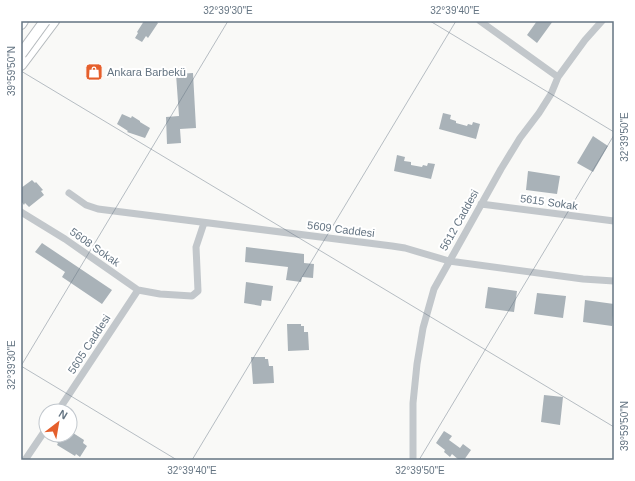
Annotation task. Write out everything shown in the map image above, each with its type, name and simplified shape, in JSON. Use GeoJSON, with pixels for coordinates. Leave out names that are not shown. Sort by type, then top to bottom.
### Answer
{"type":"FeatureCollection","features":[{"type":"Feature","properties":{"kind":"highway"},"geometry":{"type":"LineString","coordinates":[[21,54],[45,21]]}},
{"type":"Feature","properties":{"kind":"highway"},"geometry":{"type":"LineString","coordinates":[[21,65],[54,21]]}},
{"type":"Feature","properties":{"kind":"highway"},"geometry":{"type":"LineString","coordinates":[[21,46],[29,47],[36,45]]}},
{"type":"Feature","properties":{"kind":"street"},"geometry":{"type":"LineString","coordinates":[[480,21],[558,77]]}},
{"type":"Feature","properties":{"kind":"street","name":"5612 Caddesi"},"geometry":{"type":"LineString","coordinates":[[413,460],[413,403],[420,343],[434,289],[481,204],[520,138],[551,94],[558,77],[585,40],[602,21]]}},
{"type":"Feature","properties":{"kind":"street","name":"5609 Caddesi"},"geometry":{"type":"LineString","coordinates":[[69,193],[86,205],[98,209],[405,248],[449,261],[583,279],[614,281]]}},
{"type":"Feature","properties":{"kind":"street","name":"5615 Sokak"},"geometry":{"type":"LineString","coordinates":[[481,204],[614,222]]}},
{"type":"Feature","properties":{"kind":"street","name":"5608 Sokak"},"geometry":{"type":"LineString","coordinates":[[21,212],[138,290]]}},
{"type":"Feature","properties":{"kind":"street"},"geometry":{"type":"LineString","coordinates":[[138,290],[192,296],[198,291],[196,247],[204,223]]}},
{"type":"Feature","properties":{"kind":"street","name":"5605 Caddesi"},"geometry":{"type":"LineString","coordinates":[[63,403],[138,290]]}},
{"type":"Feature","properties":{"kind":"street"},"geometry":{"type":"LineString","coordinates":[[25,460],[38,441]]}},
{"type":"Feature","properties":{"kind":"building"},"geometry":{"type":"Polygon","coordinates":[[[144,21],[156,21],[158,23],[148,38],[146,36],[142,42],[135,38],[144,21]]]}},
{"type":"Feature","properties":{"kind":"building"},"geometry":{"type":"Polygon","coordinates":[[[537,21],[553,21],[537,43],[527,35],[537,21]]]}},
{"type":"Feature","properties":{"kind":"building"},"geometry":{"type":"Polygon","coordinates":[[[193,73],[196,128],[180,129],[181,143],[167,144],[166,117],[179,116],[176,74],[193,73]]]}},
{"type":"Feature","properties":{"kind":"building"},"geometry":{"type":"Polygon","coordinates":[[[443,113],[451,115],[450,119],[456,121],[456,123],[467,126],[468,124],[472,125],[473,122],[480,124],[476,139],[439,129],[443,113]]]}},
{"type":"Feature","properties":{"kind":"building"},"geometry":{"type":"Polygon","coordinates":[[[122,114],[131,118],[132,116],[150,128],[145,138],[127,132],[128,131],[117,124],[122,114]]]}},
{"type":"Feature","properties":{"kind":"building"},"geometry":{"type":"Polygon","coordinates":[[[593,136],[608,146],[593,172],[577,163],[593,136]]]}},
{"type":"Feature","properties":{"kind":"building"},"geometry":{"type":"Polygon","coordinates":[[[397,155],[405,157],[404,161],[411,162],[411,165],[422,167],[423,165],[427,166],[428,163],[435,164],[431,179],[394,171],[397,155]]]}},
{"type":"Feature","properties":{"kind":"building"},"geometry":{"type":"Polygon","coordinates":[[[528,171],[560,176],[557,194],[526,190],[528,171]]]}},
{"type":"Feature","properties":{"kind":"building"},"geometry":{"type":"Polygon","coordinates":[[[32,180],[35,183],[36,182],[43,190],[41,191],[44,195],[29,207],[25,203],[24,205],[21,201],[21,188],[32,180]]]}},
{"type":"Feature","properties":{"kind":"building"},"geometry":{"type":"Polygon","coordinates":[[[42,243],[112,290],[102,304],[62,277],[65,272],[35,252],[42,243]]]}},
{"type":"Feature","properties":{"kind":"building"},"geometry":{"type":"Polygon","coordinates":[[[246,247],[304,254],[304,263],[314,264],[313,278],[302,277],[301,282],[286,280],[288,267],[245,262],[246,247]]]}},
{"type":"Feature","properties":{"kind":"building"},"geometry":{"type":"Polygon","coordinates":[[[246,282],[273,286],[271,301],[262,300],[261,306],[244,303],[246,282]]]}},
{"type":"Feature","properties":{"kind":"building"},"geometry":{"type":"Polygon","coordinates":[[[488,287],[517,291],[514,312],[485,308],[488,287]]]}},
{"type":"Feature","properties":{"kind":"building"},"geometry":{"type":"Polygon","coordinates":[[[537,293],[566,296],[563,318],[534,314],[537,293]]]}},
{"type":"Feature","properties":{"kind":"building"},"geometry":{"type":"Polygon","coordinates":[[[585,300],[614,304],[612,326],[583,322],[585,300]]]}},
{"type":"Feature","properties":{"kind":"building"},"geometry":{"type":"Polygon","coordinates":[[[287,324],[301,324],[301,326],[304,326],[304,332],[308,332],[309,350],[288,351],[287,324]]]}},
{"type":"Feature","properties":{"kind":"building"},"geometry":{"type":"Polygon","coordinates":[[[251,357],[265,357],[265,359],[268,359],[269,366],[273,366],[274,383],[253,384],[251,357]]]}},
{"type":"Feature","properties":{"kind":"building"},"geometry":{"type":"Polygon","coordinates":[[[544,395],[563,397],[560,425],[541,422],[544,395]]]}},
{"type":"Feature","properties":{"kind":"building"},"geometry":{"type":"Polygon","coordinates":[[[444,431],[452,436],[449,440],[460,448],[463,444],[471,450],[464,460],[459,460],[452,454],[450,457],[444,452],[445,450],[436,443],[444,431]]]}},
{"type":"Feature","properties":{"kind":"building"},"geometry":{"type":"Polygon","coordinates":[[[78,436],[84,440],[83,443],[87,446],[80,457],[76,454],[75,456],[57,445],[58,443],[78,443],[78,436]]]}},
{"type":"Feature","properties":{"kind":"place","name":"Ankara Barbekü"},"geometry":{"type":"Point","coordinates":[94,72]}}]}
